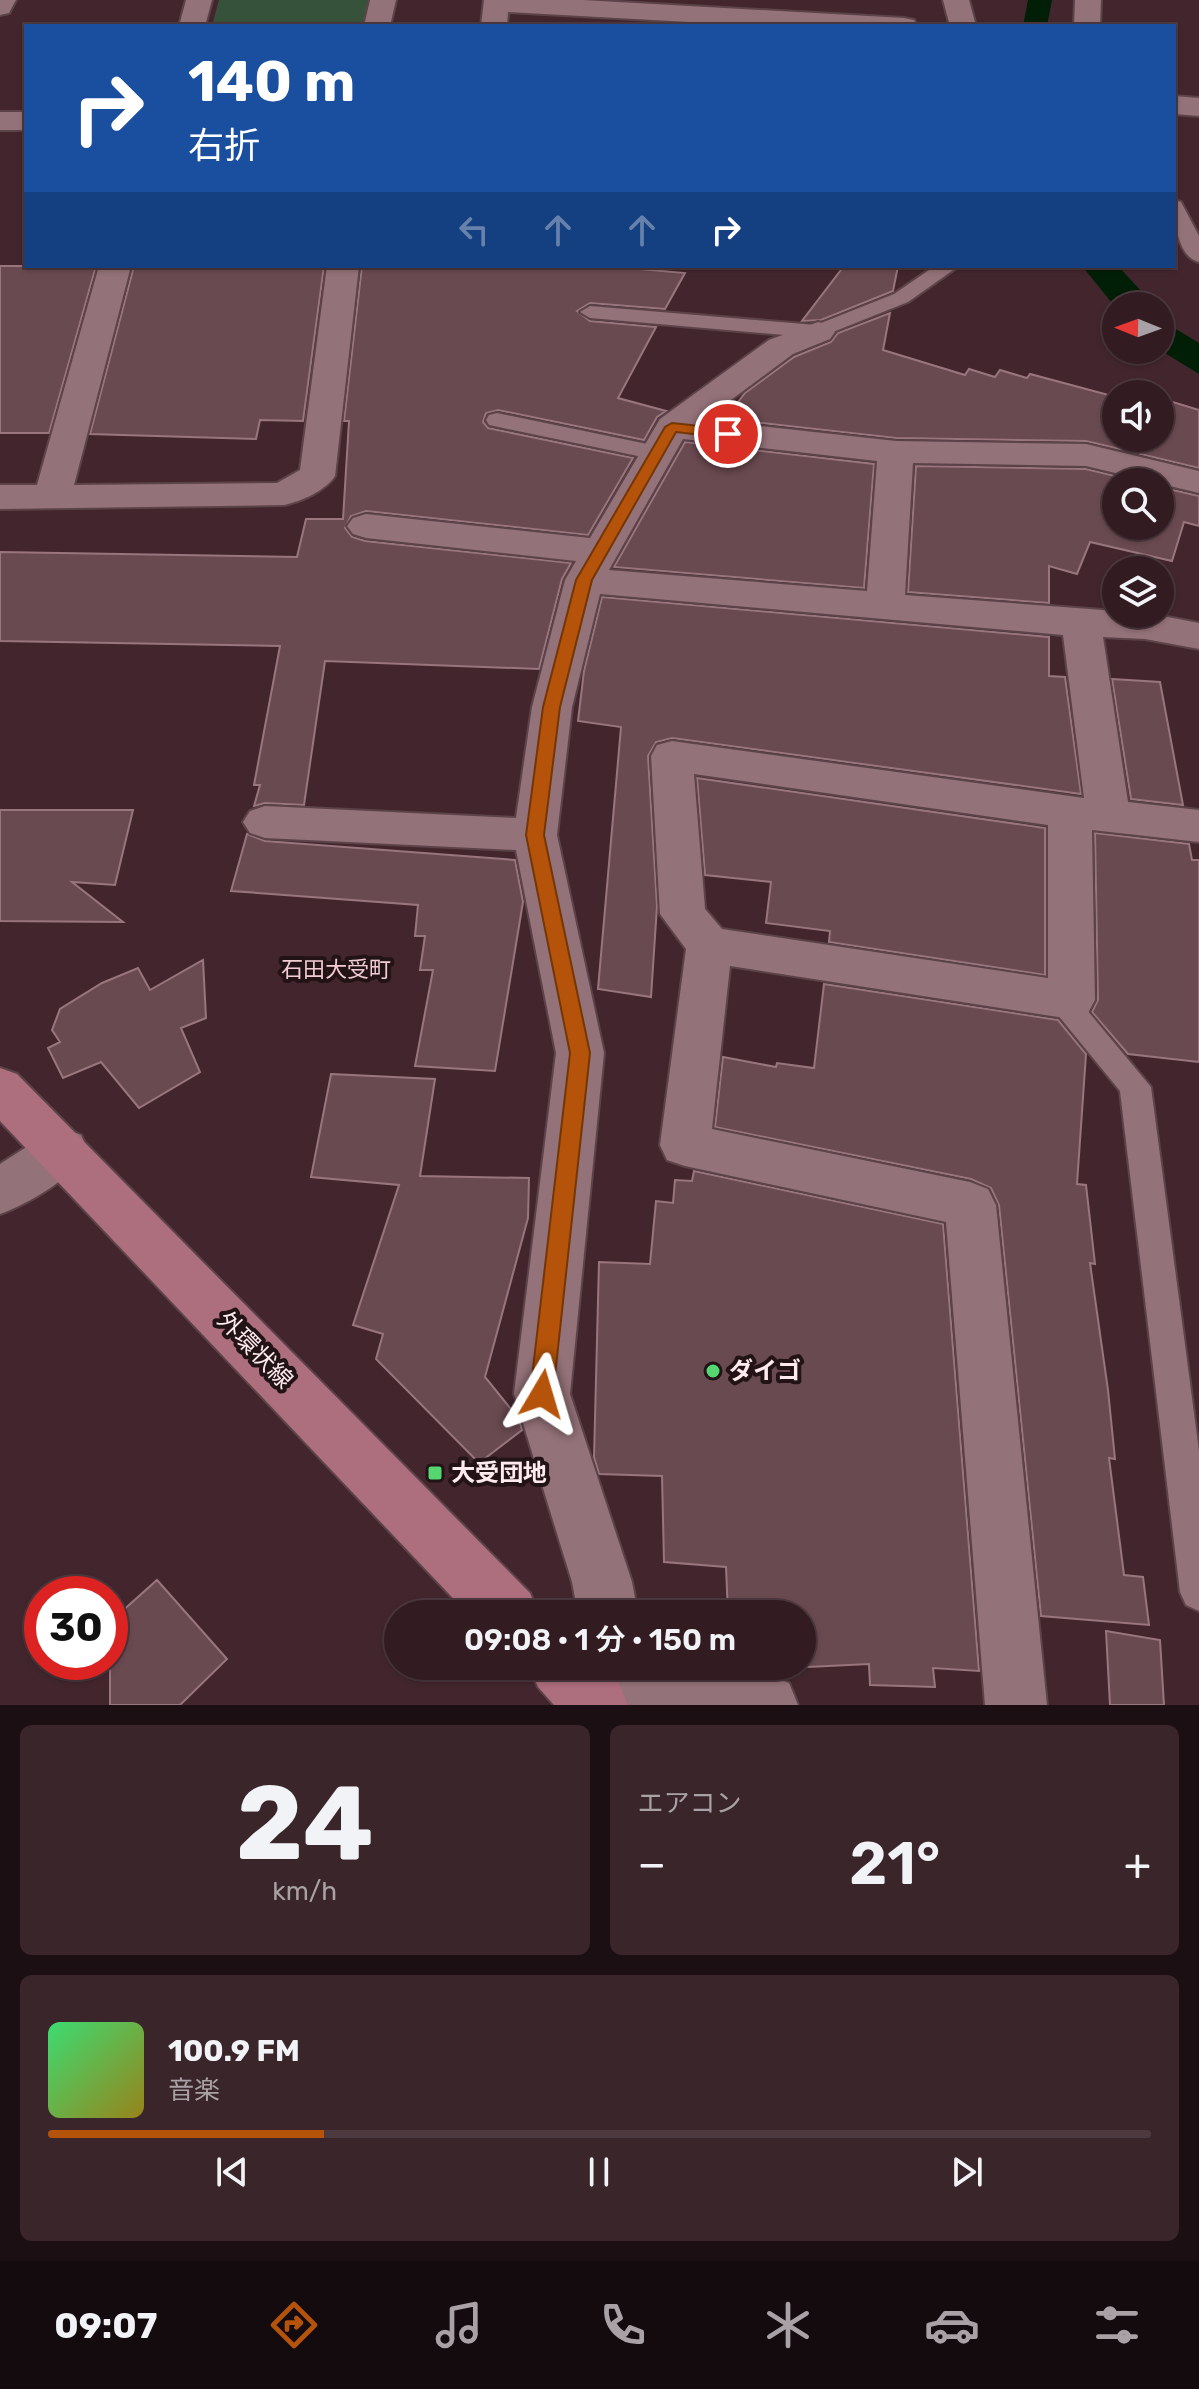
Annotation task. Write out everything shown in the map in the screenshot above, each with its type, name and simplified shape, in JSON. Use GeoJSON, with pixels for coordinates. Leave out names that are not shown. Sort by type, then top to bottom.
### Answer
{"type":"FeatureCollection","features":[{"type":"Feature","properties":{"kind":"street"},"geometry":{"type":"LineString","coordinates":[[0,7],[3,0]]}},
{"type":"Feature","properties":{"kind":"street"},"geometry":{"type":"LineString","coordinates":[[193,24],[199,0]]}},
{"type":"Feature","properties":{"kind":"street"},"geometry":{"type":"LineString","coordinates":[[377,24],[383,0]]}},
{"type":"Feature","properties":{"kind":"street"},"geometry":{"type":"LineString","coordinates":[[956,0],[962,24]]}},
{"type":"Feature","properties":{"kind":"street"},"geometry":{"type":"LineString","coordinates":[[1087,24],[1088,0]]}},
{"type":"Feature","properties":{"kind":"street"},"geometry":{"type":"LineString","coordinates":[[495,10],[853,24]]}},
{"type":"Feature","properties":{"kind":"street"},"geometry":{"type":"LineString","coordinates":[[1176,105],[1199,107]]}},
{"type":"Feature","properties":{"kind":"street"},"geometry":{"type":"LineString","coordinates":[[0,121],[24,121]]}},
{"type":"Feature","properties":{"kind":"street"},"geometry":{"type":"LineString","coordinates":[[52,498],[114,268]]}},
{"type":"Feature","properties":{"kind":"street"},"geometry":{"type":"LineString","coordinates":[[0,497],[284,494],[317,476],[343,268]]}},
{"type":"Feature","properties":{"kind":"street"},"geometry":{"type":"LineString","coordinates":[[605,1600],[542,1394],[580,1053],[535,835],[552,707],[592,565],[665,440],[781,347],[818,332]]}},
{"type":"Feature","properties":{"kind":"street"},"geometry":{"type":"LineString","coordinates":[[665,440],[896,452],[1086,455],[1199,482]]}},
{"type":"Feature","properties":{"kind":"street"},"geometry":{"type":"LineString","coordinates":[[885,606],[896,452]]}},
{"type":"Feature","properties":{"kind":"street"},"geometry":{"type":"LineString","coordinates":[[366,526],[592,565],[885,606],[1145,626],[1199,636]]}},
{"type":"Feature","properties":{"kind":"street"},"geometry":{"type":"LineString","coordinates":[[1081,623],[1089,814],[1071,1000],[709,945],[683,914],[672,756],[1089,814],[1199,826]]}},
{"type":"Feature","properties":{"kind":"street"},"geometry":{"type":"LineString","coordinates":[[265,822],[535,835]]}},
{"type":"Feature","properties":{"kind":"street"},"geometry":{"type":"LineString","coordinates":[[709,945],[685,1145],[970,1205],[1016,1705]]}},
{"type":"Feature","properties":{"kind":"street","name":"外環状線"},"geometry":{"type":"LineString","coordinates":[[0,1088],[496,1600]]}},
{"type":"Feature","properties":{"kind":"street"},"geometry":{"type":"LineString","coordinates":[[0,1192],[63,1150]]}},
{"type":"Feature","properties":{"kind":"street"},"geometry":{"type":"LineString","coordinates":[[575,1685],[767,1705]]}},
{"type":"Feature","properties":{"kind":"lane"},"geometry":{"type":"LineString","coordinates":[[1176,210],[1199,256]]}},
{"type":"Feature","properties":{"kind":"lane"},"geometry":{"type":"LineString","coordinates":[[590,312],[818,332],[901,298],[946,268]]}},
{"type":"Feature","properties":{"kind":"lane"},"geometry":{"type":"LineString","coordinates":[[497,420],[665,440]]}},
{"type":"Feature","properties":{"kind":"lane"},"geometry":{"type":"LineString","coordinates":[[1071,1000],[1072,1014],[1135,1087],[1199,1592]]}},
{"type":"Feature","properties":{"kind":"shaded area"},"geometry":{"type":"Polygon","coordinates":[[[219,0],[374,0],[368,24],[213,24],[219,0]]]}},
{"type":"Feature","properties":{"kind":"shaded area"},"geometry":{"type":"Polygon","coordinates":[[[1028,0],[1052,0],[1047,24],[1023,24],[1028,0]]]}},
{"type":"Feature","properties":{"kind":"shaded area"},"geometry":{"type":"Polygon","coordinates":[[[1084,268],[1120,268],[1142,292],[1103,292],[1084,268]]]}},
{"type":"Feature","properties":{"kind":"shaded area"},"geometry":{"type":"Polygon","coordinates":[[[1174,327],[1199,343],[1199,374],[1174,359],[1174,327]]]}},
{"type":"Feature","properties":{"kind":"building"},"geometry":{"type":"Polygon","coordinates":[[[0,266],[95,268],[49,433],[0,433],[0,266]]]}},
{"type":"Feature","properties":{"kind":"building"},"geometry":{"type":"Polygon","coordinates":[[[133,268],[324,268],[303,421],[260,420],[256,439],[90,434],[133,268]]]}},
{"type":"Feature","properties":{"kind":"building"},"geometry":{"type":"Polygon","coordinates":[[[362,268],[629,268],[685,273],[665,309],[590,303],[577,311],[590,321],[656,327],[618,398],[666,411],[657,417],[644,440],[498,410],[486,413],[483,422],[488,428],[633,458],[588,535],[366,511],[351,516],[345,528],[352,537],[365,541],[571,563],[562,579],[539,669],[325,661],[304,805],[265,803],[254,806],[260,785],[254,785],[280,646],[0,641],[0,552],[297,557],[306,519],[343,519],[349,421],[344,421],[362,268]]]}},
{"type":"Feature","properties":{"kind":"building"},"geometry":{"type":"Polygon","coordinates":[[[842,268],[898,268],[893,291],[821,320],[802,321],[842,268]]]}},
{"type":"Feature","properties":{"kind":"building"},"geometry":{"type":"Polygon","coordinates":[[[890,313],[883,350],[965,375],[969,369],[995,377],[1000,370],[1027,378],[1030,374],[1102,393],[1102,445],[1086,441],[896,438],[725,419],[745,393],[794,357],[831,342],[838,333],[890,313]]]}},
{"type":"Feature","properties":{"kind":"building"},"geometry":{"type":"Polygon","coordinates":[[[1174,402],[1199,410],[1199,468],[1132,452],[1174,452],[1174,402]]]}},
{"type":"Feature","properties":{"kind":"building"},"geometry":{"type":"Polygon","coordinates":[[[685,442],[874,464],[864,588],[614,567],[685,442]]]}},
{"type":"Feature","properties":{"kind":"building"},"geometry":{"type":"Polygon","coordinates":[[[916,466],[1086,469],[1102,473],[1102,540],[1174,540],[1174,490],[1199,496],[1199,526],[1184,522],[1174,556],[1150,556],[1090,542],[1077,574],[1049,566],[1049,603],[908,592],[916,466]]]}},
{"type":"Feature","properties":{"kind":"building"},"geometry":{"type":"Polygon","coordinates":[[[602,597],[1049,637],[1049,676],[1065,677],[1081,794],[672,738],[656,742],[648,756],[657,906],[651,997],[598,989],[621,727],[578,721],[584,671],[602,597]]]}},
{"type":"Feature","properties":{"kind":"building"},"geometry":{"type":"Polygon","coordinates":[[[1112,679],[1160,682],[1183,805],[1131,799],[1112,679]]]}},
{"type":"Feature","properties":{"kind":"building"},"geometry":{"type":"Polygon","coordinates":[[[697,778],[1045,828],[1045,975],[829,942],[830,931],[766,923],[771,882],[705,875],[697,778]]]}},
{"type":"Feature","properties":{"kind":"building"},"geometry":{"type":"Polygon","coordinates":[[[0,810],[133,810],[115,885],[72,882],[123,922],[0,921],[0,810]]]}},
{"type":"Feature","properties":{"kind":"building"},"geometry":{"type":"Polygon","coordinates":[[[1095,833],[1189,844],[1192,860],[1199,860],[1199,1062],[1128,1054],[1092,1012],[1098,1000],[1095,833]]]}},
{"type":"Feature","properties":{"kind":"building"},"geometry":{"type":"Polygon","coordinates":[[[247,834],[265,841],[515,860],[523,902],[495,1071],[415,1066],[433,970],[420,970],[425,936],[415,936],[418,905],[231,891],[247,834]]]}},
{"type":"Feature","properties":{"kind":"building"},"geometry":{"type":"Polygon","coordinates":[[[203,960],[206,1018],[181,1028],[200,1072],[139,1108],[101,1062],[63,1078],[48,1048],[60,1042],[52,1030],[60,1009],[102,983],[138,968],[150,990],[203,960]]]}},
{"type":"Feature","properties":{"kind":"building"},"geometry":{"type":"Polygon","coordinates":[[[824,984],[1058,1020],[1086,1054],[1077,1184],[1086,1185],[1095,1264],[1090,1263],[1115,1459],[1109,1458],[1124,1575],[1143,1577],[1149,1625],[1041,1616],[999,1205],[991,1188],[971,1179],[715,1127],[723,1057],[776,1067],[777,1063],[814,1068],[824,984]]]}},
{"type":"Feature","properties":{"kind":"building"},"geometry":{"type":"Polygon","coordinates":[[[331,1074],[435,1079],[420,1176],[529,1178],[528,1218],[485,1377],[519,1419],[522,1430],[479,1463],[376,1359],[383,1334],[353,1325],[399,1185],[311,1177],[331,1074]]]}},
{"type":"Feature","properties":{"kind":"building"},"geometry":{"type":"Polygon","coordinates":[[[694,1171],[943,1224],[979,1671],[933,1668],[935,1687],[870,1685],[869,1664],[816,1667],[816,1600],[727,1600],[726,1567],[664,1562],[662,1476],[599,1474],[594,1457],[599,1262],[650,1264],[656,1201],[673,1203],[675,1180],[692,1181],[694,1171]]]}},
{"type":"Feature","properties":{"kind":"building"},"geometry":{"type":"Polygon","coordinates":[[[157,1580],[227,1659],[180,1705],[110,1705],[110,1680],[128,1680],[128,1606],[157,1580]]]}},
{"type":"Feature","properties":{"kind":"building"},"geometry":{"type":"Polygon","coordinates":[[[1106,1631],[1160,1640],[1164,1705],[1110,1705],[1106,1631]]]}},
{"type":"Feature","properties":{"kind":"place","name":"ダイゴ"},"geometry":{"type":"Point","coordinates":[713,1371]}},
{"type":"Feature","properties":{"kind":"place","name":"大受団地"},"geometry":{"type":"Point","coordinates":[435,1473]}},
{"type":"Feature","properties":{"kind":"district","name":"石田大受町"},"geometry":{"type":"Point","coordinates":[336,969]}},
{"type":"Feature","properties":{"kind":"route"},"geometry":{"type":"LineString","coordinates":[[542,1394],[580,1053],[535,835],[552,707],[584,580],[672,427],[728,434]]}}]}
